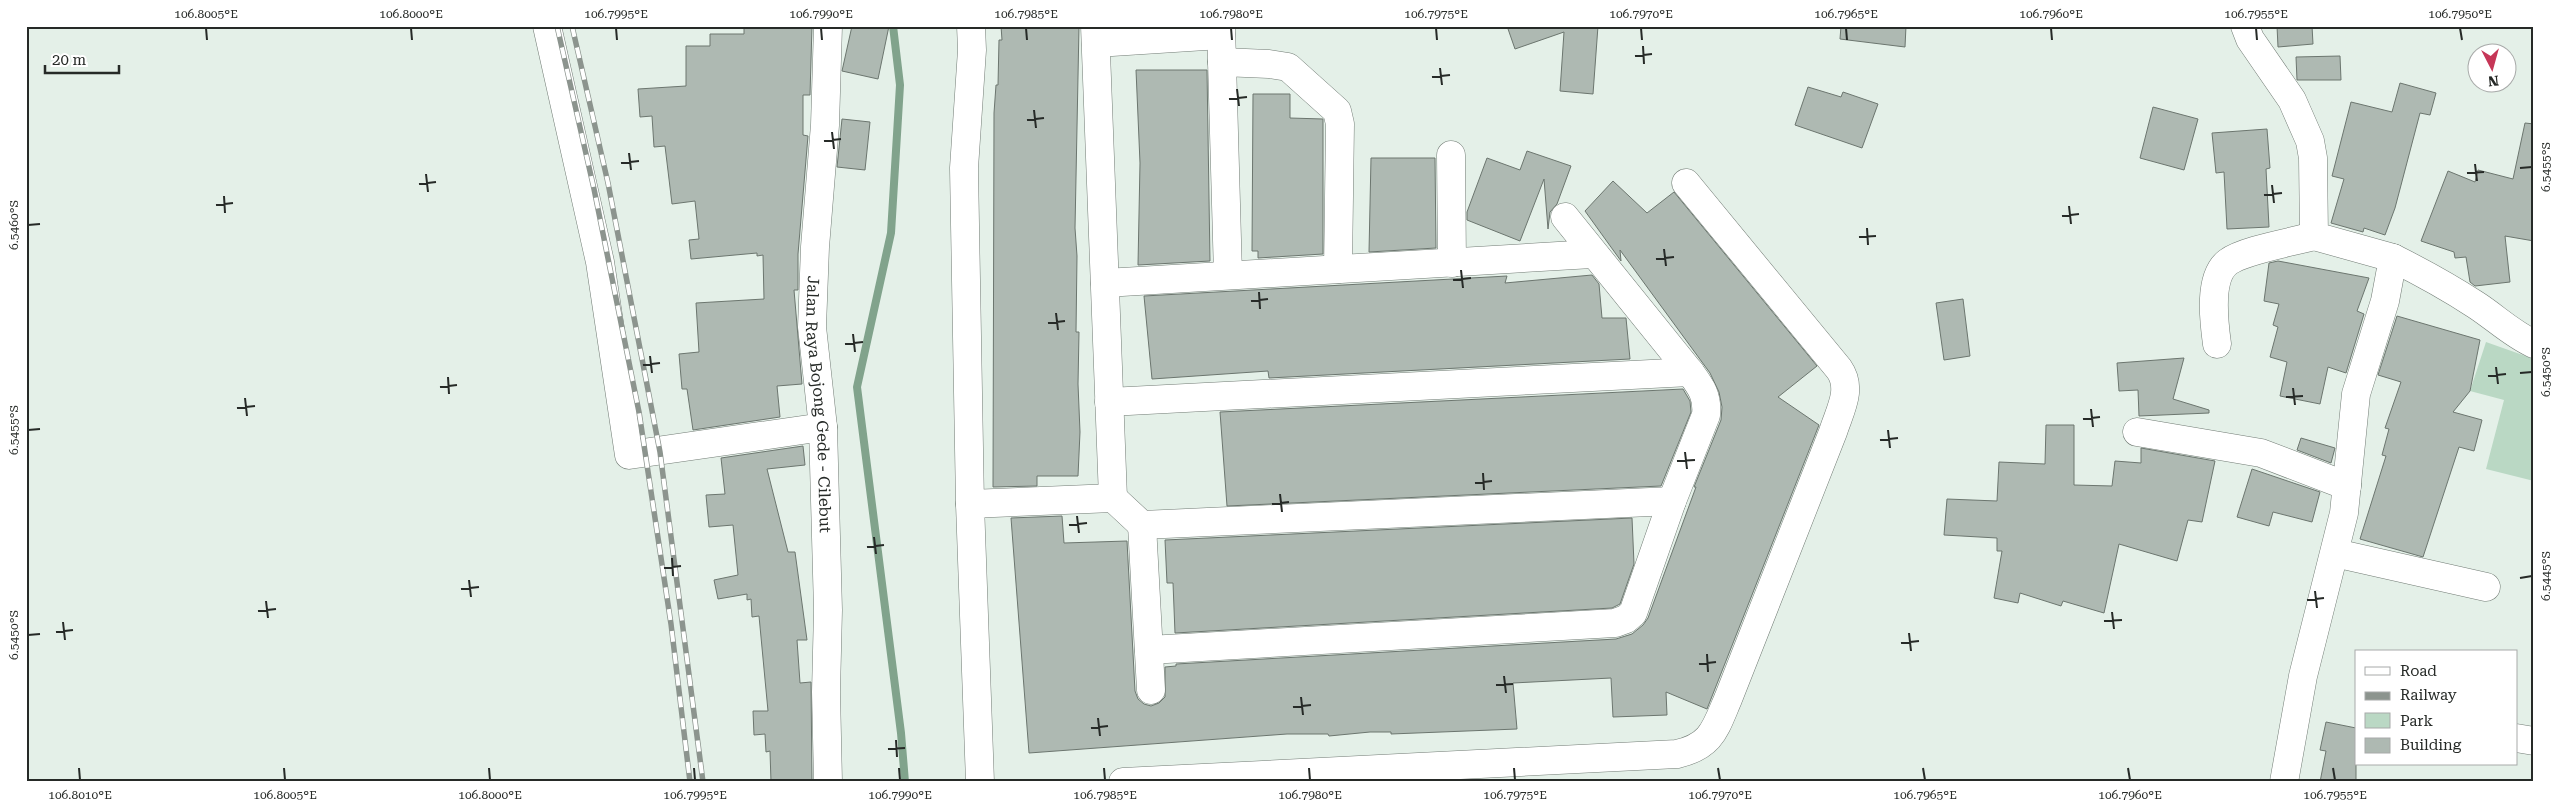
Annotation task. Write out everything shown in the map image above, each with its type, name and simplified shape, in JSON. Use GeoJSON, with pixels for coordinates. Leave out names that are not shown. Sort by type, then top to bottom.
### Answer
{"type":"FeatureCollection","features":[{"type":"Feature","properties":{"kind":"street"},"geometry":{"type":"LineString","coordinates":[[547,26],[600,262],[629,455],[823,428]]}},
{"type":"Feature","properties":{"kind":"street","name":"Jalan Raya Bojong Gede - Cilebut"},"geometry":{"type":"LineString","coordinates":[[828,26],[825,125],[815,247],[812,327],[823,428],[828,610],[826,692],[828,782]]}},
{"type":"Feature","properties":{"kind":"street"},"geometry":{"type":"LineString","coordinates":[[971,26],[972,50],[964,168],[970,504],[980,782]]}},
{"type":"Feature","properties":{"kind":"street"},"geometry":{"type":"LineString","coordinates":[[2245,26],[2250,39],[2292,100],[2310,141],[2314,185],[2314,236]]}},
{"type":"Feature","properties":{"kind":"street"},"geometry":{"type":"LineString","coordinates":[[1151,690],[1142,525],[1113,498],[1095,34],[1221,30],[1228,275]]}},
{"type":"Feature","properties":{"kind":"street"},"geometry":{"type":"LineString","coordinates":[[1222,62],[1274,64],[1288,67],[1337,111],[1340,124],[1338,269]]}},
{"type":"Feature","properties":{"kind":"street"},"geometry":{"type":"LineString","coordinates":[[1451,155],[1452,262]]}},
{"type":"Feature","properties":{"kind":"street"},"geometry":{"type":"LineString","coordinates":[[1124,782],[1677,754],[1700,747],[1707,740],[1735,681],[1833,432],[1846,386],[1845,377],[1839,369],[1686,182]]}},
{"type":"Feature","properties":{"kind":"street"},"geometry":{"type":"LineString","coordinates":[[1149,650],[1615,623],[1626,619],[1633,613],[1638,604],[1672,501],[1706,415],[1708,402],[1690,372],[1592,254],[1565,218]]}},
{"type":"Feature","properties":{"kind":"street"},"geometry":{"type":"LineString","coordinates":[[2217,344],[2213,307],[2217,282],[2226,262],[2240,256],[2314,236],[2393,258],[2529,335]]}},
{"type":"Feature","properties":{"kind":"street"},"geometry":{"type":"LineString","coordinates":[[1105,283],[1592,254]]}},
{"type":"Feature","properties":{"kind":"street"},"geometry":{"type":"LineString","coordinates":[[2284,782],[2303,676],[2335,553],[2347,486],[2356,394],[2385,301],[2393,258]]}},
{"type":"Feature","properties":{"kind":"street"},"geometry":{"type":"LineString","coordinates":[[1109,402],[1690,372]]}},
{"type":"Feature","properties":{"kind":"street"},"geometry":{"type":"LineString","coordinates":[[2137,432],[2261,453],[2347,486]]}},
{"type":"Feature","properties":{"kind":"street"},"geometry":{"type":"LineString","coordinates":[[970,504],[1113,498]]}},
{"type":"Feature","properties":{"kind":"street"},"geometry":{"type":"LineString","coordinates":[[1142,525],[1672,501]]}},
{"type":"Feature","properties":{"kind":"street"},"geometry":{"type":"LineString","coordinates":[[2335,553],[2486,588]]}},
{"type":"Feature","properties":{"kind":"street"},"geometry":{"type":"LineString","coordinates":[[2518,738],[2534,741]]}},
{"type":"Feature","properties":{"kind":"green space"},"geometry":{"type":"Polygon","coordinates":[[[2486,342],[2534,359],[2534,481],[2486,469],[2504,400],[2470,391],[2486,342]]]}},
{"type":"Feature","properties":{"kind":"building"},"geometry":{"type":"Polygon","coordinates":[[[744,26],[812,26],[810,95],[803,95],[803,135],[808,136],[798,254],[798,290],[794,290],[802,384],[777,386],[780,417],[693,430],[687,389],[682,389],[679,354],[699,352],[696,303],[764,299],[763,255],[757,256],[757,253],[691,259],[689,240],[699,239],[695,201],[672,204],[665,146],[654,147],[652,116],[640,117],[638,89],[686,86],[686,46],[710,46],[710,34],[744,34],[744,26]]]}},
{"type":"Feature","properties":{"kind":"building"},"geometry":{"type":"Polygon","coordinates":[[[852,26],[889,26],[878,79],[842,71],[852,26]]]}},
{"type":"Feature","properties":{"kind":"building"},"geometry":{"type":"Polygon","coordinates":[[[1001,26],[1079,26],[1075,228],[1077,256],[1076,332],[1079,332],[1078,384],[1080,432],[1078,476],[1037,476],[1037,486],[993,487],[994,113],[996,85],[998,85],[999,40],[1002,40],[1001,26]]]}},
{"type":"Feature","properties":{"kind":"building"},"geometry":{"type":"Polygon","coordinates":[[[1507,26],[1598,26],[1593,94],[1560,91],[1564,32],[1515,49],[1507,26]]]}},
{"type":"Feature","properties":{"kind":"building"},"geometry":{"type":"Polygon","coordinates":[[[1841,26],[1906,26],[1905,47],[1840,39],[1841,26]]]}},
{"type":"Feature","properties":{"kind":"building"},"geometry":{"type":"Polygon","coordinates":[[[2277,26],[2312,26],[2313,44],[2278,47],[2277,26]]]}},
{"type":"Feature","properties":{"kind":"building"},"geometry":{"type":"Polygon","coordinates":[[[2340,56],[2341,80],[2297,80],[2296,57],[2340,56]]]}},
{"type":"Feature","properties":{"kind":"building"},"geometry":{"type":"Polygon","coordinates":[[[1136,70],[1207,70],[1210,261],[1138,265],[1140,163],[1136,70]]]}},
{"type":"Feature","properties":{"kind":"building"},"geometry":{"type":"Polygon","coordinates":[[[2400,83],[2436,93],[2430,115],[2420,113],[2395,208],[2385,235],[2364,228],[2363,232],[2331,223],[2344,179],[2332,176],[2351,102],[2392,112],[2400,83]]]}},
{"type":"Feature","properties":{"kind":"building"},"geometry":{"type":"Polygon","coordinates":[[[1808,87],[1841,97],[1843,92],[1878,104],[1862,148],[1795,125],[1808,87]]]}},
{"type":"Feature","properties":{"kind":"building"},"geometry":{"type":"Polygon","coordinates":[[[1253,94],[1290,94],[1290,118],[1323,119],[1323,254],[1258,258],[1258,251],[1252,251],[1253,94]]]}},
{"type":"Feature","properties":{"kind":"building"},"geometry":{"type":"Polygon","coordinates":[[[2153,107],[2198,119],[2184,170],[2140,158],[2153,107]]]}},
{"type":"Feature","properties":{"kind":"building"},"geometry":{"type":"Polygon","coordinates":[[[842,119],[870,122],[865,170],[837,167],[842,119]]]}},
{"type":"Feature","properties":{"kind":"building"},"geometry":{"type":"Polygon","coordinates":[[[2525,123],[2534,124],[2534,241],[2505,236],[2510,282],[2475,286],[2470,282],[2466,257],[2455,258],[2454,252],[2421,241],[2448,171],[2475,182],[2478,170],[2513,179],[2525,123]]]}},
{"type":"Feature","properties":{"kind":"building"},"geometry":{"type":"Polygon","coordinates":[[[2267,129],[2270,168],[2266,169],[2269,227],[2227,229],[2224,172],[2216,173],[2212,133],[2267,129]]]}},
{"type":"Feature","properties":{"kind":"building"},"geometry":{"type":"Polygon","coordinates":[[[1527,151],[1571,166],[1557,204],[1550,212],[1548,229],[1544,179],[1520,241],[1467,220],[1467,212],[1487,158],[1520,170],[1527,151]]]}},
{"type":"Feature","properties":{"kind":"building"},"geometry":{"type":"Polygon","coordinates":[[[1371,158],[1435,158],[1436,248],[1369,252],[1371,158]]]}},
{"type":"Feature","properties":{"kind":"building"},"geometry":{"type":"Polygon","coordinates":[[[1613,181],[1647,213],[1674,192],[1817,366],[1778,397],[1819,425],[1707,709],[1666,692],[1667,715],[1613,717],[1611,678],[1513,683],[1517,729],[1391,734],[1391,732],[1370,732],[1329,736],[1328,734],[1287,734],[1029,753],[1011,518],[1062,516],[1064,543],[1127,541],[1135,691],[1138,699],[1144,704],[1151,706],[1159,703],[1165,697],[1165,667],[1176,666],[1176,664],[1616,639],[1632,634],[1643,625],[1648,618],[1696,487],[1694,487],[1721,420],[1722,407],[1719,392],[1710,373],[1620,250],[1621,261],[1585,211],[1613,181]]]}},
{"type":"Feature","properties":{"kind":"building"},"geometry":{"type":"Polygon","coordinates":[[[2278,261],[2369,278],[2357,311],[2364,314],[2346,373],[2328,367],[2320,404],[2280,396],[2287,362],[2270,357],[2278,327],[2273,325],[2279,304],[2264,301],[2269,263],[2278,261]]]}},
{"type":"Feature","properties":{"kind":"building"},"geometry":{"type":"Polygon","coordinates":[[[1592,275],[1599,284],[1602,318],[1626,318],[1630,359],[1269,378],[1268,371],[1152,379],[1144,296],[1507,276],[1505,283],[1592,275]]]}},
{"type":"Feature","properties":{"kind":"building"},"geometry":{"type":"Polygon","coordinates":[[[1963,299],[1970,356],[1944,360],[1936,303],[1963,299]]]}},
{"type":"Feature","properties":{"kind":"building"},"geometry":{"type":"Polygon","coordinates":[[[2397,316],[2480,340],[2470,391],[2453,412],[2482,420],[2474,451],[2459,447],[2423,557],[2360,539],[2386,456],[2382,455],[2389,429],[2385,428],[2401,382],[2378,375],[2397,316]]]}},
{"type":"Feature","properties":{"kind":"building"},"geometry":{"type":"Polygon","coordinates":[[[2184,358],[2173,399],[2209,410],[2209,413],[2139,416],[2138,390],[2119,391],[2117,363],[2184,358]]]}},
{"type":"Feature","properties":{"kind":"building"},"geometry":{"type":"Polygon","coordinates":[[[1683,389],[1690,401],[1691,412],[1661,486],[1227,506],[1220,412],[1683,389]]]}},
{"type":"Feature","properties":{"kind":"building"},"geometry":{"type":"Polygon","coordinates":[[[2046,425],[2074,425],[2074,485],[2112,486],[2115,461],[2141,463],[2141,448],[2215,461],[2202,522],[2188,520],[2177,561],[2119,544],[2104,613],[2063,601],[2061,606],[2020,593],[2018,603],[1994,598],[2002,551],[1997,551],[1997,538],[1944,535],[1947,499],[1997,501],[1999,462],[2045,464],[2046,425]]]}},
{"type":"Feature","properties":{"kind":"building"},"geometry":{"type":"Polygon","coordinates":[[[2301,438],[2335,448],[2331,463],[2297,450],[2301,438]]]}},
{"type":"Feature","properties":{"kind":"building"},"geometry":{"type":"Polygon","coordinates":[[[803,446],[805,465],[767,469],[788,552],[795,552],[807,640],[797,640],[800,683],[811,682],[812,782],[771,782],[770,751],[766,752],[765,734],[754,735],[753,711],[768,711],[759,616],[752,617],[751,599],[747,600],[747,594],[718,599],[714,580],[738,575],[733,525],[709,527],[706,495],[725,494],[721,458],[803,446]]]}},
{"type":"Feature","properties":{"kind":"building"},"geometry":{"type":"Polygon","coordinates":[[[2252,469],[2320,492],[2312,522],[2273,512],[2269,526],[2237,517],[2252,469]]]}},
{"type":"Feature","properties":{"kind":"building"},"geometry":{"type":"Polygon","coordinates":[[[1632,518],[1634,564],[1620,604],[1612,608],[1175,633],[1173,583],[1167,583],[1165,540],[1632,518]]]}},
{"type":"Feature","properties":{"kind":"building"},"geometry":{"type":"Polygon","coordinates":[[[2326,722],[2355,728],[2356,782],[2320,782],[2326,751],[2320,750],[2326,722]]]}},
{"type":"Feature","properties":{"kind":"waterway"},"geometry":{"type":"LineString","coordinates":[[893,26],[900,85],[891,233],[857,387],[901,733],[905,782]]}},
{"type":"Feature","properties":{"kind":"railway"},"geometry":{"type":"LineString","coordinates":[[557,26],[594,189],[639,412],[671,624],[690,782]]}},
{"type":"Feature","properties":{"kind":"railway"},"geometry":{"type":"LineString","coordinates":[[572,26],[608,183],[660,452],[703,782]]}}]}
